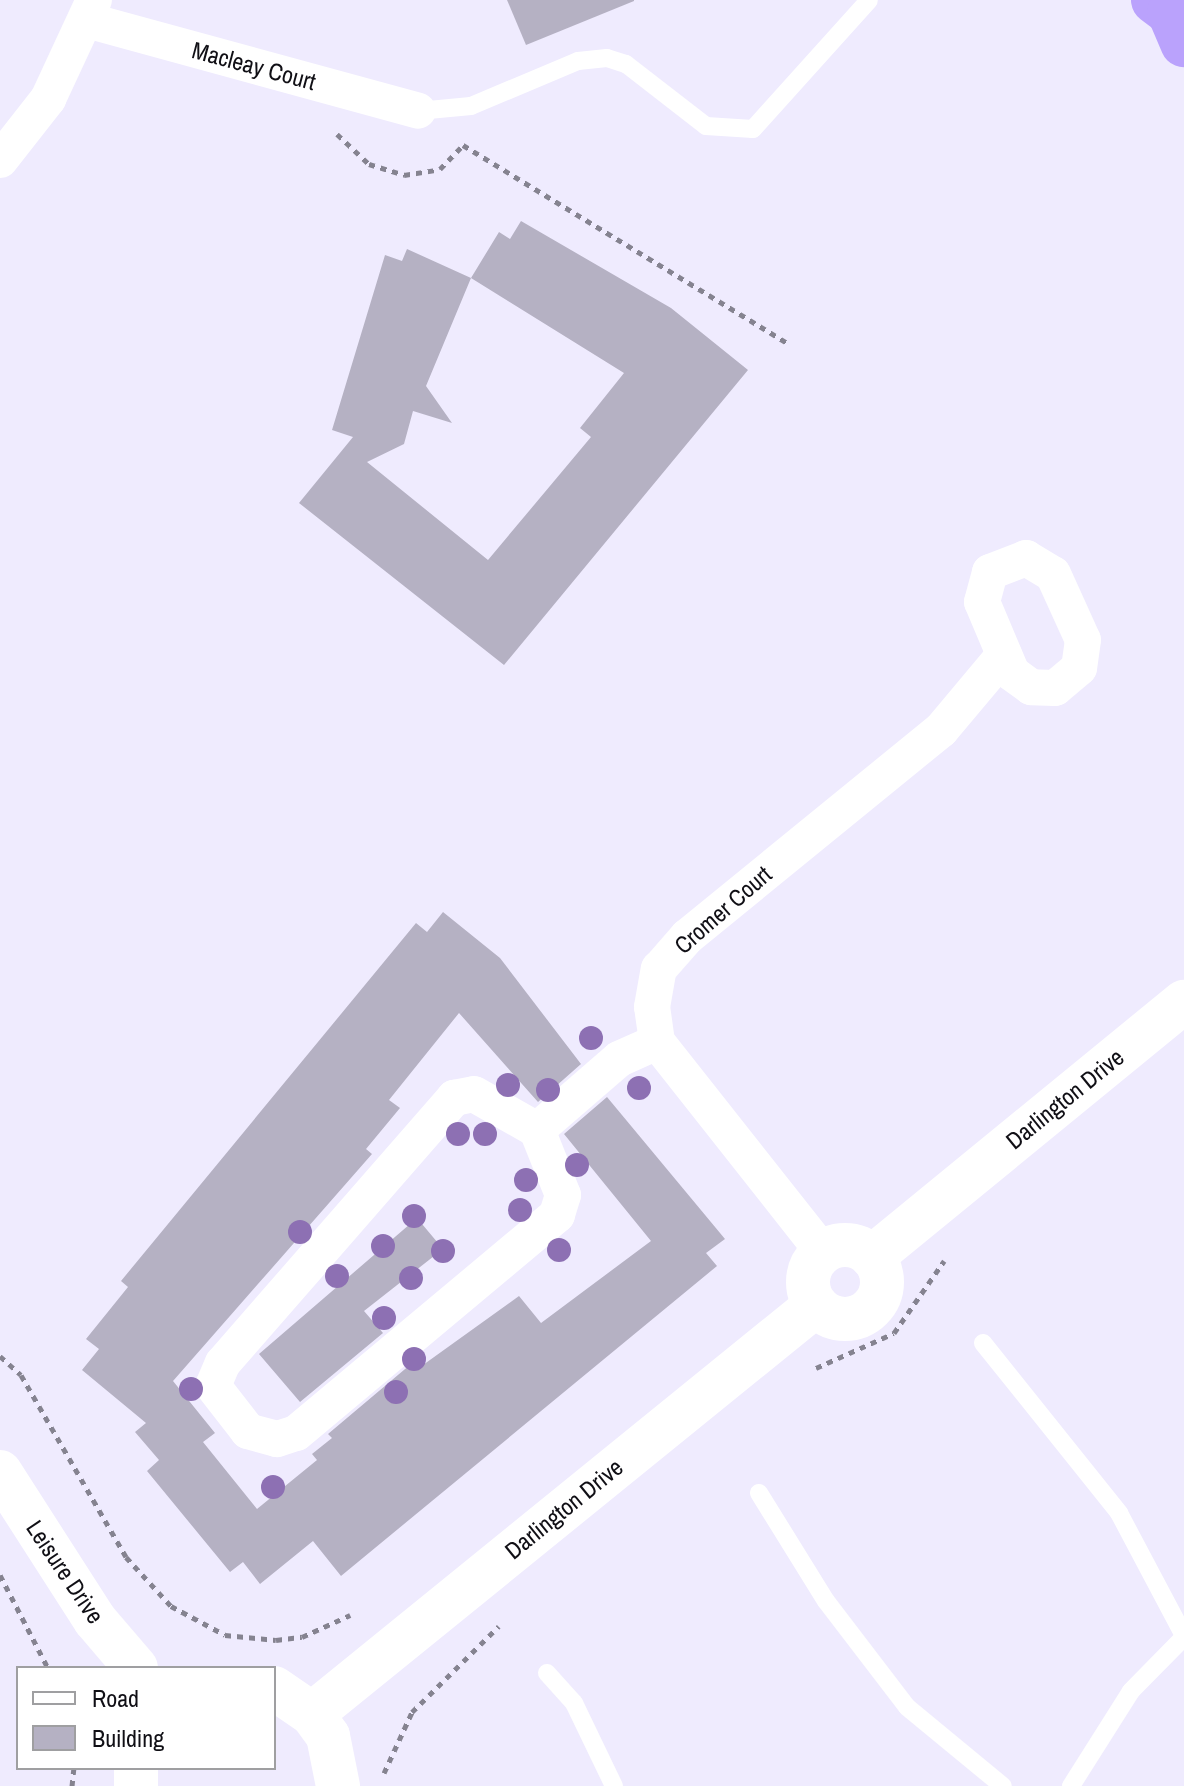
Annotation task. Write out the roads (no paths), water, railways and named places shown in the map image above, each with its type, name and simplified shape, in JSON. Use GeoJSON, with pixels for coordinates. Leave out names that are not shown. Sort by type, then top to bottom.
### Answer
{"type":"FeatureCollection","features":[{"type":"Feature","properties":{"kind":"street","name":"Macleay Court"},"geometry":{"type":"LineString","coordinates":[[92,10],[418,111]]}},
{"type":"Feature","properties":{"kind":"street"},"geometry":{"type":"LineString","coordinates":[[0,160],[48,99],[92,10]]}},
{"type":"Feature","properties":{"kind":"street","name":"Cromer Court"},"geometry":{"type":"LineString","coordinates":[[657,1042],[652,1007],[659,969],[687,937],[941,730],[1004,655]]}},
{"type":"Feature","properties":{"kind":"street","name":"Darlington Drive"},"geometry":{"type":"LineString","coordinates":[[872,1257],[1184,1002]]}},
{"type":"Feature","properties":{"kind":"street"},"geometry":{"type":"LineString","coordinates":[[537,1130],[619,1059],[657,1042],[823,1252]]}},
{"type":"Feature","properties":{"kind":"street"},"geometry":{"type":"LineString","coordinates":[[454,1098],[500,1103],[537,1130],[563,1195],[541,1233],[296,1433],[277,1439],[248,1431],[213,1386],[223,1363],[454,1098]]}},
{"type":"Feature","properties":{"kind":"street"},"geometry":{"type":"LineString","coordinates":[[854,1246],[872,1257],[882,1278],[870,1310],[847,1319],[816,1305],[808,1283],[823,1252],[854,1246]]}},
{"type":"Feature","properties":{"kind":"street","name":"Darlington Drive"},"geometry":{"type":"LineString","coordinates":[[312,1714],[816,1305]]}},
{"type":"Feature","properties":{"kind":"street","name":"Leisure Drive"},"geometry":{"type":"LineString","coordinates":[[0,1472],[95,1620],[134,1666]]}},
{"type":"Feature","properties":{"kind":"street"},"geometry":{"type":"LineString","coordinates":[[276,1689],[312,1714],[328,1736],[338,1786]]}},
{"type":"Feature","properties":{"kind":"lane"},"geometry":{"type":"LineString","coordinates":[[418,111],[471,106],[578,61],[607,58],[626,64],[706,126],[753,129],[869,0]]}},
{"type":"Feature","properties":{"kind":"lane"},"geometry":{"type":"LineString","coordinates":[[983,1343],[1119,1513],[1184,1637],[1131,1691],[1071,1786]]}},
{"type":"Feature","properties":{"kind":"lane"},"geometry":{"type":"LineString","coordinates":[[759,1493],[826,1601],[907,1707],[1003,1786]]}},
{"type":"Feature","properties":{"kind":"lane"},"geometry":{"type":"LineString","coordinates":[[547,1673],[574,1703],[614,1786]]}},
{"type":"Feature","properties":{"kind":"waterway"},"geometry":{"type":"LineString","coordinates":[[1155,0],[1171,12],[1184,43]]}}]}
